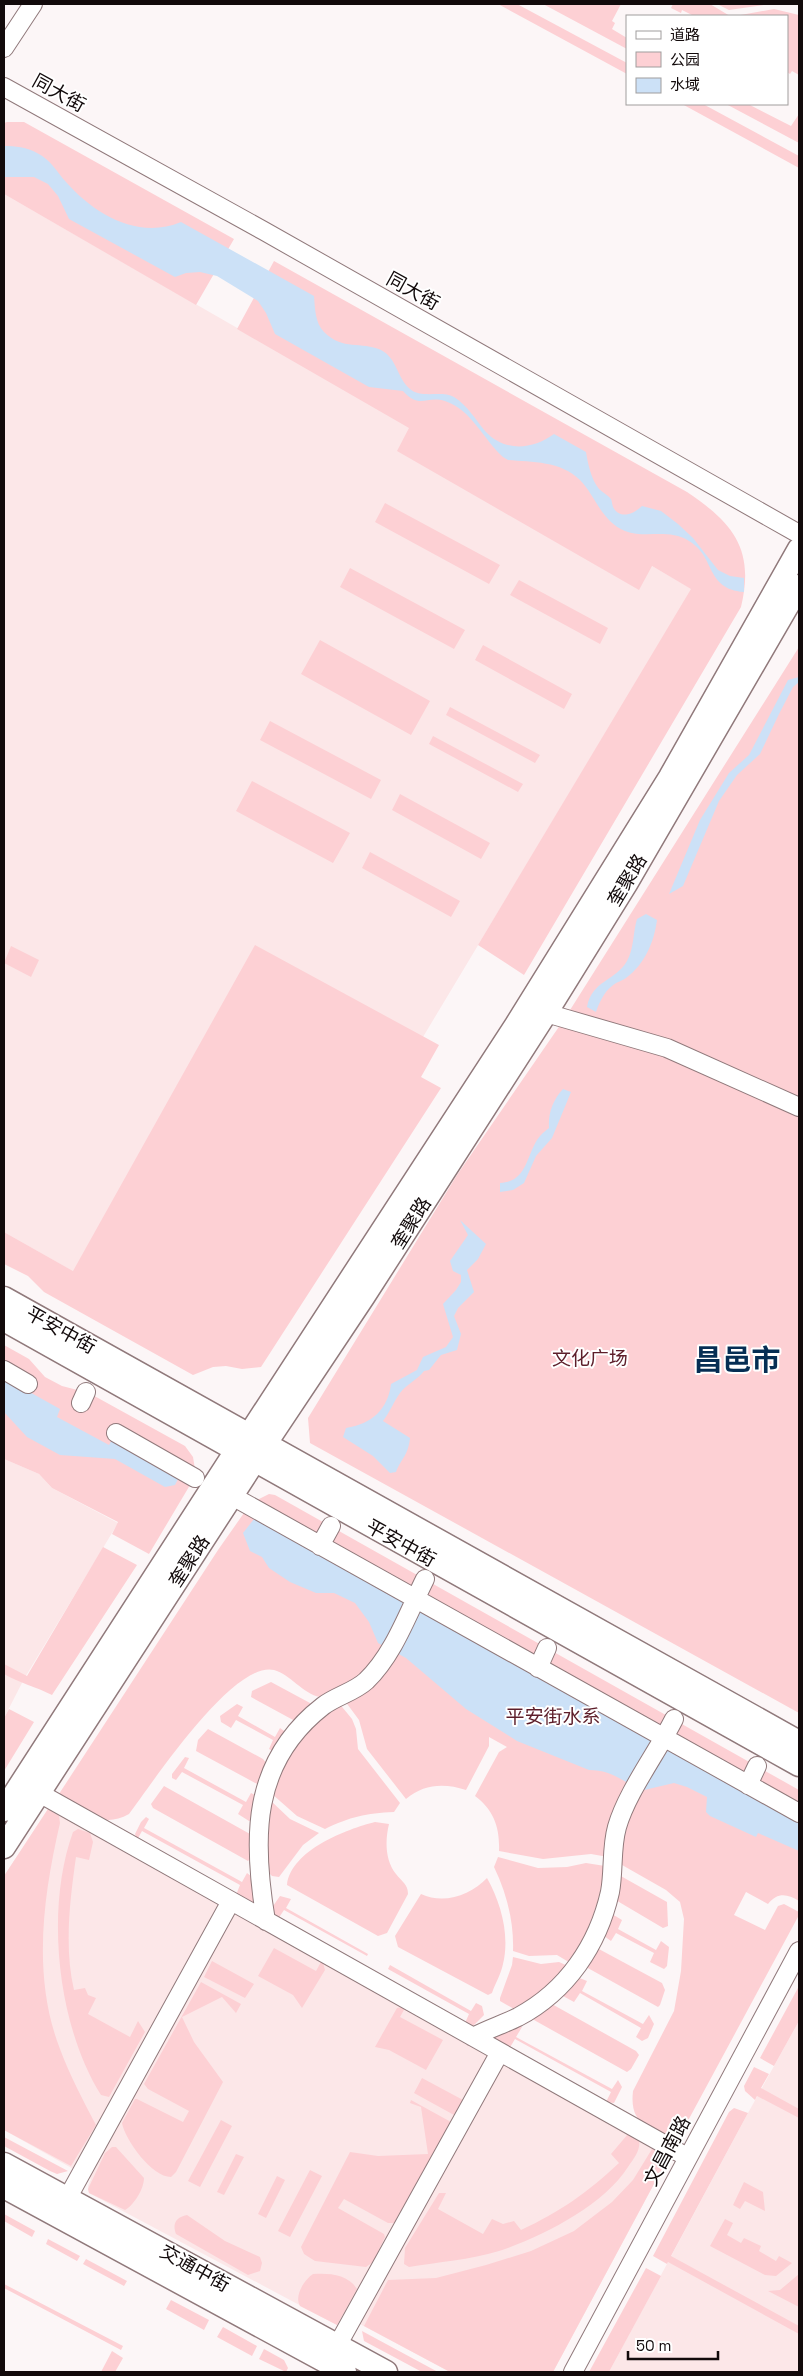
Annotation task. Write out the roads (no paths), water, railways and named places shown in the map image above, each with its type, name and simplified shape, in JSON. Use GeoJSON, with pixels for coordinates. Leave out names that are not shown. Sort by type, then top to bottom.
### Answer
{"type":"FeatureCollection","features":[{"type":"Feature","properties":{"kind":"main road","name":"奎聚路"},"geometry":{"type":"LineString","coordinates":[[4,1810],[251,1447],[670,777],[799,550]]}},
{"type":"Feature","properties":{"kind":"main road","name":"奎聚路"},"geometry":{"type":"LineString","coordinates":[[4,1847],[232,1496],[251,1447],[364,1296],[546,1013],[626,884],[799,586]]}},
{"type":"Feature","properties":{"kind":"main road","name":"平安中街"},"geometry":{"type":"LineString","coordinates":[[4,1298],[251,1447],[799,1765]]}},
{"type":"Feature","properties":{"kind":"main road","name":"平安中街"},"geometry":{"type":"LineString","coordinates":[[4,1320],[251,1447],[799,1742]]}},
{"type":"Feature","properties":{"kind":"main road","name":"交通中街"},"geometry":{"type":"LineString","coordinates":[[4,2164],[386,2372]]}},
{"type":"Feature","properties":{"kind":"main road","name":"交通中街"},"geometry":{"type":"LineString","coordinates":[[4,2187],[345,2372]]}},
{"type":"Feature","properties":{"kind":"street"},"geometry":{"type":"LineString","coordinates":[[4,48],[33,4]]}},
{"type":"Feature","properties":{"kind":"street","name":"同大街"},"geometry":{"type":"LineString","coordinates":[[4,87],[264,231],[799,534]]}},
{"type":"Feature","properties":{"kind":"street"},"geometry":{"type":"LineString","coordinates":[[546,1013],[667,1048],[799,1107]]}},
{"type":"Feature","properties":{"kind":"street"},"geometry":{"type":"LineString","coordinates":[[4,1370],[28,1384]]}},
{"type":"Feature","properties":{"kind":"street"},"geometry":{"type":"LineString","coordinates":[[116,1433],[195,1478]]}},
{"type":"Feature","properties":{"kind":"street"},"geometry":{"type":"LineString","coordinates":[[232,1496],[799,1813]]}},
{"type":"Feature","properties":{"kind":"street"},"geometry":{"type":"LineString","coordinates":[[320,1546],[331,1526]]}},
{"type":"Feature","properties":{"kind":"street"},"geometry":{"type":"LineString","coordinates":[[266,1921],[258,1873],[258,1831],[264,1793],[276,1759],[298,1730],[324,1705],[365,1682],[384,1660],[425,1579]]}},
{"type":"Feature","properties":{"kind":"street"},"geometry":{"type":"LineString","coordinates":[[538,1668],[547,1648]]}},
{"type":"Feature","properties":{"kind":"street"},"geometry":{"type":"LineString","coordinates":[[473,2037],[518,2017],[543,2002],[563,1984],[582,1959],[601,1925],[610,1890],[614,1838],[628,1802],[674,1719]]}},
{"type":"Feature","properties":{"kind":"street"},"geometry":{"type":"LineString","coordinates":[[748,1785],[757,1766]]}},
{"type":"Feature","properties":{"kind":"street"},"geometry":{"type":"LineString","coordinates":[[39,1794],[687,2157]]}},
{"type":"Feature","properties":{"kind":"street"},"geometry":{"type":"LineString","coordinates":[[67,2199],[231,1901]]}},
{"type":"Feature","properties":{"kind":"street","name":"文昌南路"},"geometry":{"type":"LineString","coordinates":[[573,2372],[799,1951]]}},
{"type":"Feature","properties":{"kind":"street"},"geometry":{"type":"LineString","coordinates":[[337,2346],[500,2052]]}},
{"type":"Feature","properties":{"kind":"water"},"geometry":{"type":"Polygon","coordinates":[[[4,146],[25,148],[42,156],[50,162],[77,194],[103,213],[118,221],[133,226],[149,228],[165,227],[181,222],[314,296],[319,324],[331,338],[345,344],[374,347],[381,350],[394,363],[402,379],[410,389],[420,393],[444,394],[454,397],[467,408],[485,431],[501,443],[528,446],[554,434],[586,452],[594,481],[599,489],[611,499],[616,511],[623,515],[631,513],[642,506],[661,511],[693,538],[718,570],[730,576],[744,578],[744,592],[732,590],[723,585],[717,579],[704,555],[689,541],[673,535],[633,533],[617,527],[604,514],[580,480],[564,469],[536,462],[508,460],[503,457],[470,418],[454,405],[438,400],[414,400],[403,391],[369,387],[275,334],[266,313],[258,301],[217,276],[200,272],[186,273],[175,277],[69,219],[58,196],[48,184],[34,177],[4,177],[4,146]]]}},
{"type":"Feature","properties":{"kind":"water"},"geometry":{"type":"Polygon","coordinates":[[[799,677],[799,682],[793,687],[760,754],[737,775],[719,801],[683,886],[669,894],[700,820],[729,773],[749,755],[788,680],[799,677]]]}},
{"type":"Feature","properties":{"kind":"water"},"geometry":{"type":"Polygon","coordinates":[[[646,914],[657,920],[648,952],[633,972],[607,991],[600,1001],[596,1012],[587,1007],[594,991],[617,973],[627,961],[631,951],[637,919],[646,914]]]}},
{"type":"Feature","properties":{"kind":"water"},"geometry":{"type":"Polygon","coordinates":[[[563,1089],[571,1092],[552,1138],[536,1156],[524,1183],[513,1190],[500,1192],[500,1183],[509,1182],[520,1174],[537,1140],[549,1128],[549,1117],[552,1107],[563,1089]]]}},
{"type":"Feature","properties":{"kind":"water"},"geometry":{"type":"Polygon","coordinates":[[[460,1220],[486,1244],[478,1259],[467,1270],[474,1292],[458,1308],[454,1316],[461,1334],[457,1350],[441,1355],[429,1370],[424,1371],[403,1390],[383,1421],[410,1438],[406,1453],[396,1472],[390,1473],[373,1456],[343,1437],[346,1428],[364,1423],[377,1414],[386,1401],[391,1384],[417,1370],[423,1357],[446,1347],[453,1337],[443,1304],[461,1282],[461,1275],[453,1271],[450,1261],[468,1235],[460,1220]]]}},
{"type":"Feature","properties":{"kind":"water"},"geometry":{"type":"Polygon","coordinates":[[[4,1373],[26,1390],[60,1409],[57,1417],[109,1445],[114,1436],[181,1473],[175,1485],[165,1487],[115,1459],[60,1455],[27,1437],[4,1412],[4,1373]]]}},
{"type":"Feature","properties":{"kind":"water"},"geometry":{"type":"Polygon","coordinates":[[[254,1519],[264,1519],[799,1817],[799,1851],[758,1833],[756,1837],[710,1816],[706,1812],[707,1797],[687,1787],[674,1783],[640,1791],[610,1774],[589,1770],[517,1741],[466,1709],[406,1658],[378,1643],[369,1622],[355,1603],[334,1593],[316,1593],[290,1582],[269,1568],[262,1557],[250,1551],[243,1533],[254,1519]]]}},
{"type":"Feature","properties":{"kind":"district","name":"昌邑市"},"geometry":{"type":"Point","coordinates":[737,1359]}},
{"type":"Feature","properties":{"kind":"park label","name":"文化广场"},"geometry":{"type":"Point","coordinates":[590,1358]}},
{"type":"Feature","properties":{"kind":"park label","name":"平安街水系"},"geometry":{"type":"Point","coordinates":[553,1716]}}]}
